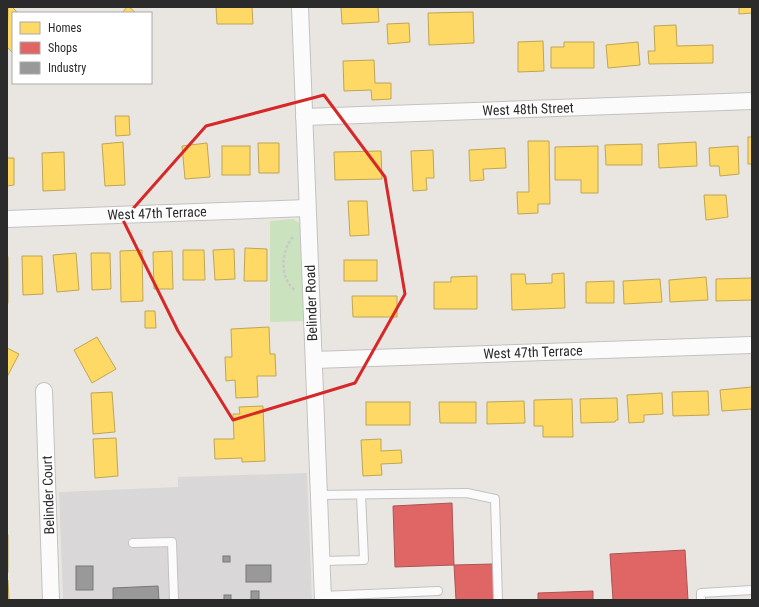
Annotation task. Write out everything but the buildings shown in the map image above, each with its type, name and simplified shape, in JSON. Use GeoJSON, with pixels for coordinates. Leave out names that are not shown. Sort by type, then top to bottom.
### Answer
{"type":"FeatureCollection","features":[{"type":"Feature","properties":{"kind":"street","name":"Belinder Road"},"geometry":{"type":"LineString","coordinates":[[300,7],[322,598]]}},
{"type":"Feature","properties":{"kind":"street","name":"West 48th Street"},"geometry":{"type":"LineString","coordinates":[[304,117],[752,101]]}},
{"type":"Feature","properties":{"kind":"street","name":"West 47th Terrace"},"geometry":{"type":"LineString","coordinates":[[7,219],[307,208]]}},
{"type":"Feature","properties":{"kind":"street","name":"West 47th Terrace"},"geometry":{"type":"LineString","coordinates":[[314,360],[752,345]]}},
{"type":"Feature","properties":{"kind":"street","name":"Belinder Court"},"geometry":{"type":"LineString","coordinates":[[44,391],[51,600]]}},
{"type":"Feature","properties":{"kind":"lane"},"geometry":{"type":"LineString","coordinates":[[319,495],[467,493],[495,499],[498,600]]}},
{"type":"Feature","properties":{"kind":"lane"},"geometry":{"type":"LineString","coordinates":[[321,561],[364,560],[361,495]]}},
{"type":"Feature","properties":{"kind":"lane"},"geometry":{"type":"LineString","coordinates":[[133,543],[172,542],[174,600]]}},
{"type":"Feature","properties":{"kind":"lane"},"geometry":{"type":"LineString","coordinates":[[701,600],[701,593],[752,590]]}},
{"type":"Feature","properties":{"kind":"lane"},"geometry":{"type":"LineString","coordinates":[[322,598],[438,592]]}},
{"type":"Feature","properties":{"kind":"highlighted area"},"geometry":{"type":"Polygon","coordinates":[[[324,95],[385,177],[405,294],[355,383],[233,420],[178,331],[123,220],[206,126],[324,95]]]}},
{"type":"Feature","properties":{"kind":"shaded area"},"geometry":{"type":"Polygon","coordinates":[[[307,473],[312,600],[63,600],[59,492],[178,487],[178,477],[307,473]]]}},
{"type":"Feature","properties":{"kind":"green space"},"geometry":{"type":"Polygon","coordinates":[[[293,219],[301,224],[306,321],[270,322],[270,221],[293,219]]]}}]}
